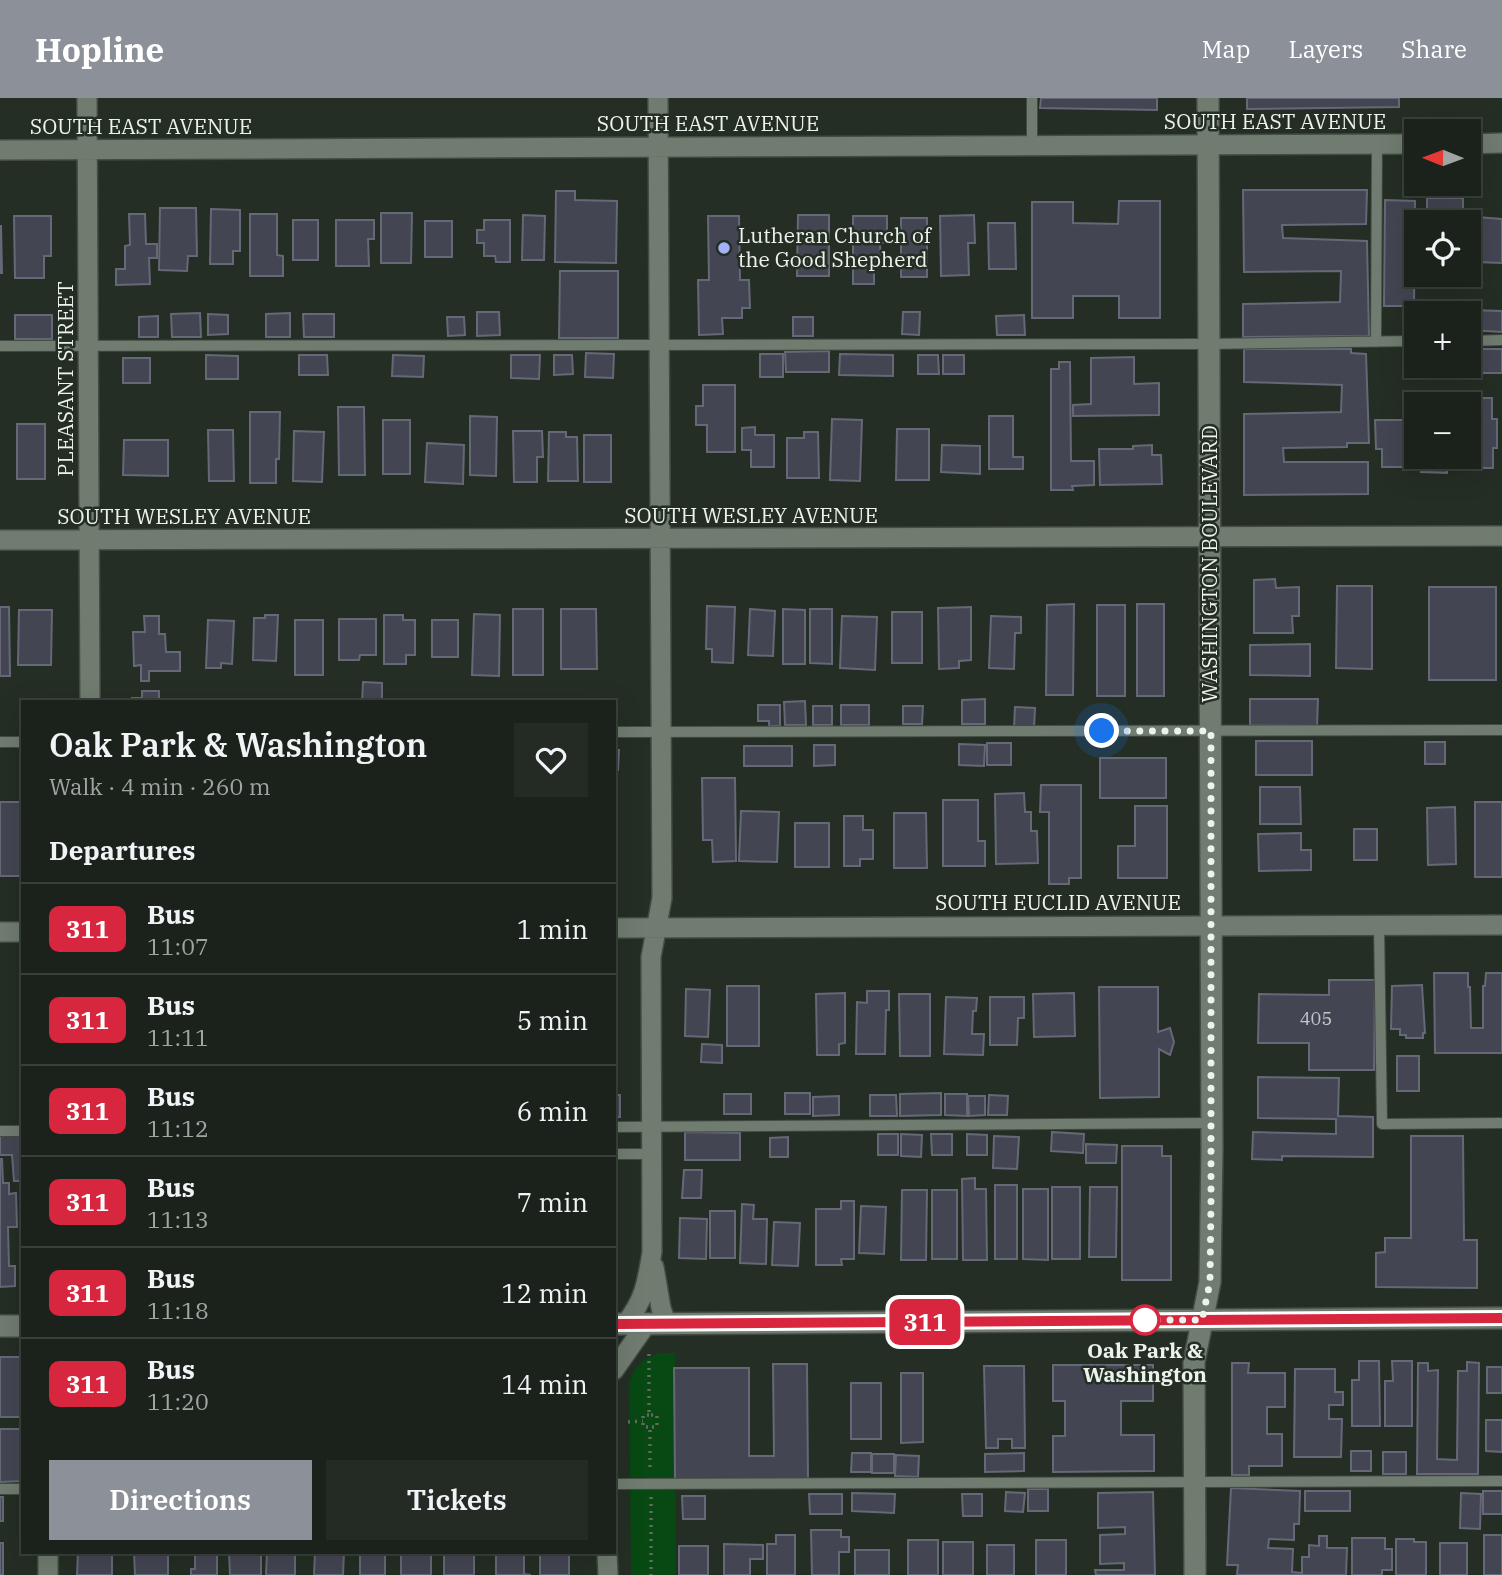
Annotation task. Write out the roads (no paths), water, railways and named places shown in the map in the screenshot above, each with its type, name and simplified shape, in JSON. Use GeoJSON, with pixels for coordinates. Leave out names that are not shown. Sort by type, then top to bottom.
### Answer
{"type":"FeatureCollection","features":[{"type":"Feature","properties":{"kind":"street","name":"PLEASANT STREET"},"geometry":{"type":"LineString","coordinates":[[87,98],[90,700]]}},
{"type":"Feature","properties":{"kind":"street"},"geometry":{"type":"LineString","coordinates":[[638,1323],[661,1308],[652,1252],[651,957],[662,898],[657,98]]}},
{"type":"Feature","properties":{"kind":"street","name":"WASHINGTON BOULEVARD"},"geometry":{"type":"LineString","coordinates":[[1195,1575],[1194,1362],[1210,1282],[1212,1122],[1208,98]]}},
{"type":"Feature","properties":{"kind":"street","name":"SOUTH EAST AVENUE"},"geometry":{"type":"LineString","coordinates":[[0,150],[1404,144]]}},
{"type":"Feature","properties":{"kind":"street"},"geometry":{"type":"LineString","coordinates":[[1481,144],[1502,144]]}},
{"type":"Feature","properties":{"kind":"street","name":"SOUTH WESLEY AVENUE"},"geometry":{"type":"LineString","coordinates":[[0,540],[1502,536]]}},
{"type":"Feature","properties":{"kind":"street","name":"SOUTH EUCLID AVENUE"},"geometry":{"type":"LineString","coordinates":[[616,928],[1502,925]]}},
{"type":"Feature","properties":{"kind":"street"},"geometry":{"type":"LineString","coordinates":[[0,932],[21,932]]}},
{"type":"Feature","properties":{"kind":"street"},"geometry":{"type":"LineString","coordinates":[[616,1366],[638,1323],[639,1306],[646,1289],[652,1252]]}},
{"type":"Feature","properties":{"kind":"street"},"geometry":{"type":"LineString","coordinates":[[638,1323],[1502,1318]]}},
{"type":"Feature","properties":{"kind":"street"},"geometry":{"type":"LineString","coordinates":[[0,1326],[21,1326]]}},
{"type":"Feature","properties":{"kind":"street"},"geometry":{"type":"LineString","coordinates":[[48,1554],[48,1575]]}},
{"type":"Feature","properties":{"kind":"street"},"geometry":{"type":"LineString","coordinates":[[607,1554],[608,1575]]}},
{"type":"Feature","properties":{"kind":"lane"},"geometry":{"type":"LineString","coordinates":[[1032,98],[1032,145]]}},
{"type":"Feature","properties":{"kind":"lane"},"geometry":{"type":"LineString","coordinates":[[1376,342],[1377,144]]}},
{"type":"Feature","properties":{"kind":"lane"},"geometry":{"type":"LineString","coordinates":[[1481,341],[1502,340]]}},
{"type":"Feature","properties":{"kind":"lane"},"geometry":{"type":"LineString","coordinates":[[0,345],[1209,344],[1404,341]]}},
{"type":"Feature","properties":{"kind":"lane"},"geometry":{"type":"LineString","coordinates":[[616,732],[1502,730]]}},
{"type":"Feature","properties":{"kind":"lane"},"geometry":{"type":"LineString","coordinates":[[0,742],[21,741]]}},
{"type":"Feature","properties":{"kind":"lane"},"geometry":{"type":"LineString","coordinates":[[1379,926],[1382,1124],[1502,1123]]}},
{"type":"Feature","properties":{"kind":"lane"},"geometry":{"type":"LineString","coordinates":[[616,1127],[1212,1122]]}},
{"type":"Feature","properties":{"kind":"lane"},"geometry":{"type":"LineString","coordinates":[[0,1131],[21,1131]]}},
{"type":"Feature","properties":{"kind":"lane"},"geometry":{"type":"LineString","coordinates":[[616,1154],[652,1153]]}},
{"type":"Feature","properties":{"kind":"lane"},"geometry":{"type":"LineString","coordinates":[[616,1484],[1502,1481]]}},
{"type":"Feature","properties":{"kind":"lane"},"geometry":{"type":"LineString","coordinates":[[0,1489],[21,1489]]}},
{"type":"Feature","properties":{"kind":"place","name":"Lutheran Church of the Good Shepherd"},"geometry":{"type":"Point","coordinates":[724,248]}},
{"type":"Feature","properties":{"kind":"place","name":"Oak Park & Washington"},"geometry":{"type":"Point","coordinates":[1145,1320]}}]}
